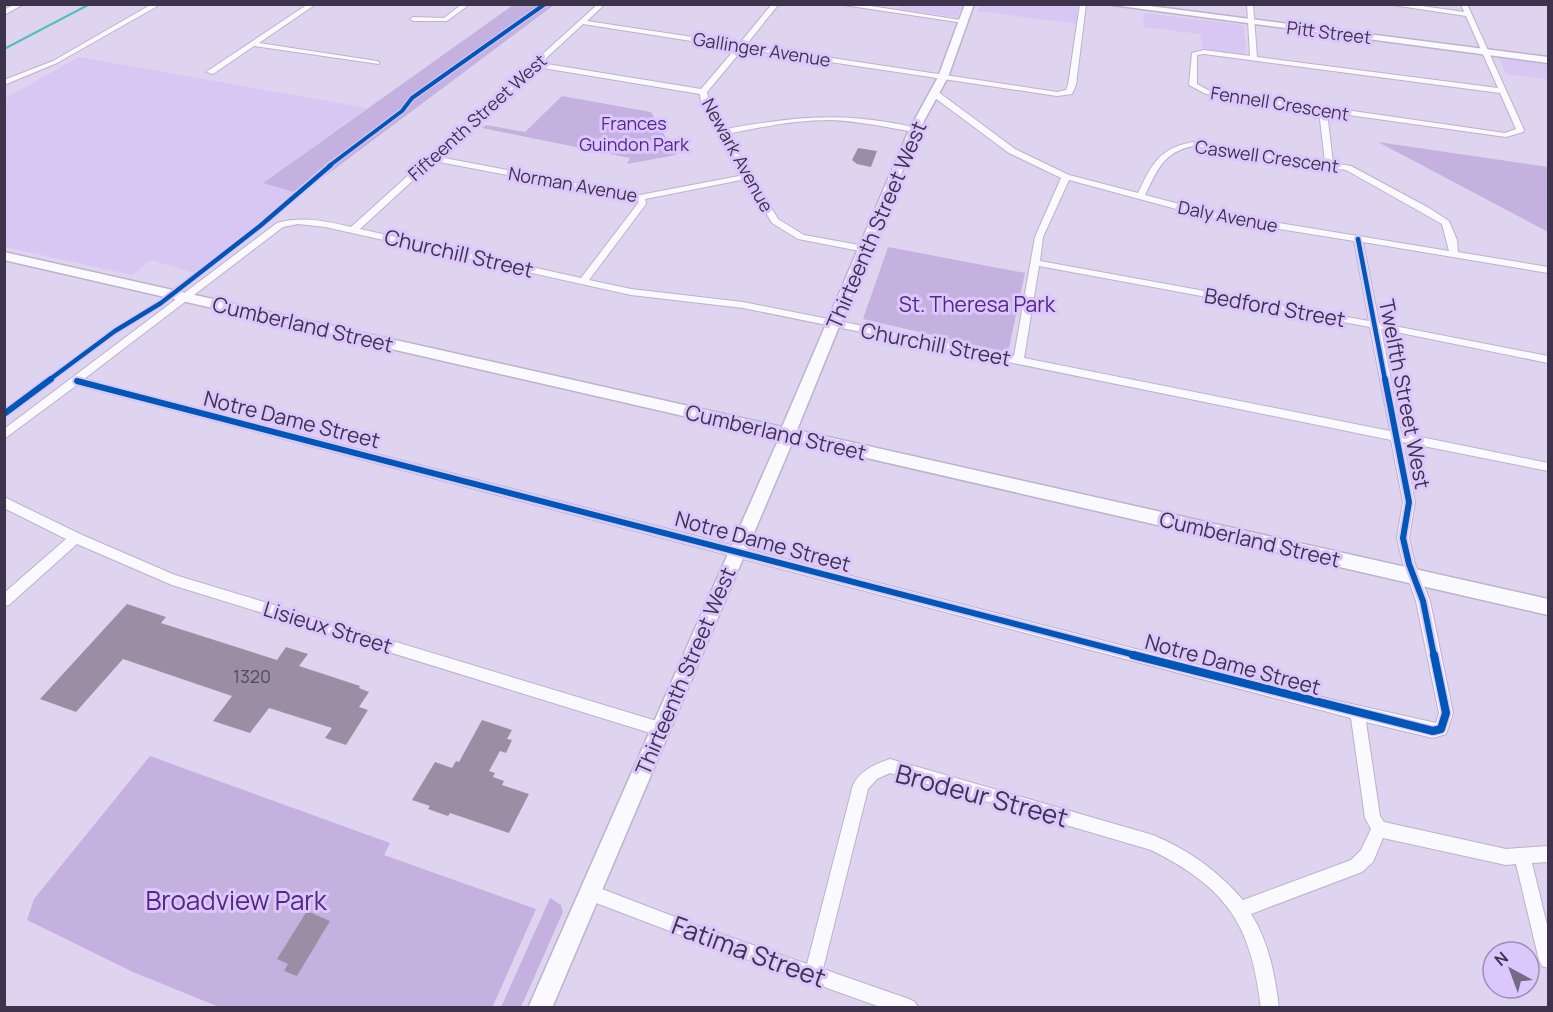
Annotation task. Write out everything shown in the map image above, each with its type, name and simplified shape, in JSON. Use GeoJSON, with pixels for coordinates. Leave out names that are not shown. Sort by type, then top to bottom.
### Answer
{"type":"FeatureCollection","features":[{"type":"Feature","properties":{"kind":"street"},"geometry":{"type":"LineString","coordinates":[[4,13],[21,4]]}},
{"type":"Feature","properties":{"kind":"street"},"geometry":{"type":"LineString","coordinates":[[4,84],[55,62],[158,4]]}},
{"type":"Feature","properties":{"kind":"street"},"geometry":{"type":"LineString","coordinates":[[210,72],[313,4]]}},
{"type":"Feature","properties":{"kind":"street"},"geometry":{"type":"LineString","coordinates":[[413,19],[445,20],[467,4]]}},
{"type":"Feature","properties":{"kind":"street","name":"Fifteenth Street West"},"geometry":{"type":"LineString","coordinates":[[353,230],[602,4]]}},
{"type":"Feature","properties":{"kind":"street"},"geometry":{"type":"LineString","coordinates":[[703,92],[776,4]]}},
{"type":"Feature","properties":{"kind":"street"},"geometry":{"type":"LineString","coordinates":[[840,4],[964,21]]}},
{"type":"Feature","properties":{"kind":"street","name":"Thirteenth Street West"},"geometry":{"type":"LineString","coordinates":[[540,1008],[787,435],[914,130],[943,77],[970,4]]}},
{"type":"Feature","properties":{"kind":"street","name":"Gallinger Avenue"},"geometry":{"type":"LineString","coordinates":[[581,22],[1056,94],[1069,92],[1083,4]]}},
{"type":"Feature","properties":{"kind":"street","name":"Pitt Street"},"geometry":{"type":"LineString","coordinates":[[1109,4],[1548,60]]}},
{"type":"Feature","properties":{"kind":"street"},"geometry":{"type":"LineString","coordinates":[[1250,4],[1254,58]]}},
{"type":"Feature","properties":{"kind":"street"},"geometry":{"type":"LineString","coordinates":[[1389,4],[1467,14]]}},
{"type":"Feature","properties":{"kind":"street","name":"Fennell Crescent"},"geometry":{"type":"LineString","coordinates":[[1464,4],[1520,130],[1513,135],[1206,92],[1193,85],[1196,53],[1204,52],[1501,91]]}},
{"type":"Feature","properties":{"kind":"street"},"geometry":{"type":"LineString","coordinates":[[254,44],[377,63]]}},
{"type":"Feature","properties":{"kind":"street","name":"Newark Avenue"},"geometry":{"type":"LineString","coordinates":[[535,64],[703,92],[705,102],[775,221],[801,237],[865,249]]}},
{"type":"Feature","properties":{"kind":"street","name":"Daly Avenue"},"geometry":{"type":"LineString","coordinates":[[934,93],[1012,151],[1066,177],[1206,214],[1548,270]]}},
{"type":"Feature","properties":{"kind":"street"},"geometry":{"type":"LineString","coordinates":[[1323,110],[1329,164]]}},
{"type":"Feature","properties":{"kind":"street"},"geometry":{"type":"LineString","coordinates":[[723,132],[786,121],[822,118],[841,118],[914,130]]}},
{"type":"Feature","properties":{"kind":"street","name":"Caswell Crescent"},"geometry":{"type":"LineString","coordinates":[[1140,197],[1163,154],[1178,145],[1193,144],[1329,164],[1348,168],[1366,176],[1446,223],[1454,255]]}},
{"type":"Feature","properties":{"kind":"street","name":"Norman Avenue"},"geometry":{"type":"LineString","coordinates":[[433,158],[640,198],[749,176]]}},
{"type":"Feature","properties":{"kind":"street"},"geometry":{"type":"LineString","coordinates":[[1019,360],[1039,237],[1066,177]]}},
{"type":"Feature","properties":{"kind":"street"},"geometry":{"type":"LineString","coordinates":[[583,281],[643,202],[640,198]]}},
{"type":"Feature","properties":{"kind":"street","name":"Churchill Street"},"geometry":{"type":"LineString","coordinates":[[185,297],[280,225],[288,222],[310,221],[631,292],[743,305],[1548,467]]}},
{"type":"Feature","properties":{"kind":"street","name":"Twelfth Street West"},"geometry":{"type":"LineString","coordinates":[[1358,239],[1409,502],[1403,538],[1428,625],[1446,713],[1441,729]]}},
{"type":"Feature","properties":{"kind":"street","name":"Cumberland Street"},"geometry":{"type":"LineString","coordinates":[[4,256],[1548,607]]}},
{"type":"Feature","properties":{"kind":"street","name":"Bedford Street"},"geometry":{"type":"LineString","coordinates":[[1036,263],[1548,359]]}},
{"type":"Feature","properties":{"kind":"street"},"geometry":{"type":"LineString","coordinates":[[4,435],[185,297]]}},
{"type":"Feature","properties":{"kind":"street","name":"Notre Dame Street"},"geometry":{"type":"LineString","coordinates":[[77,381],[1359,714],[1433,731],[1441,729]]}},
{"type":"Feature","properties":{"kind":"street","name":"Lisieux Street"},"geometry":{"type":"LineString","coordinates":[[4,502],[76,538],[172,580],[660,729]]}},
{"type":"Feature","properties":{"kind":"street"},"geometry":{"type":"LineString","coordinates":[[4,602],[76,538]]}},
{"type":"Feature","properties":{"kind":"street"},"geometry":{"type":"LineString","coordinates":[[1359,714],[1373,818],[1379,829],[1506,857],[1548,854]]}},
{"type":"Feature","properties":{"kind":"street","name":"Brodeur Street"},"geometry":{"type":"LineString","coordinates":[[813,974],[861,785],[872,774],[890,766],[1153,843],[1194,864],[1242,909]]}},
{"type":"Feature","properties":{"kind":"street"},"geometry":{"type":"LineString","coordinates":[[1270,1008],[1268,983],[1260,951],[1242,909],[1356,866],[1367,856],[1379,829]]}},
{"type":"Feature","properties":{"kind":"street"},"geometry":{"type":"LineString","coordinates":[[1522,857],[1548,960]]}},
{"type":"Feature","properties":{"kind":"street","name":"Fatima Street"},"geometry":{"type":"LineString","coordinates":[[589,892],[696,933],[909,1008]]}},
{"type":"Feature","properties":{"kind":"shaded area"},"geometry":{"type":"Polygon","coordinates":[[[899,4],[962,5],[957,17],[897,9],[899,4]]]}},
{"type":"Feature","properties":{"kind":"shaded area"},"geometry":{"type":"Polygon","coordinates":[[[980,5],[1074,5],[1077,7],[1077,24],[977,11],[980,5]]]}},
{"type":"Feature","properties":{"kind":"shaded area"},"geometry":{"type":"Polygon","coordinates":[[[1144,13],[1244,25],[1246,54],[1203,50],[1200,34],[1143,27],[1144,13]]]}},
{"type":"Feature","properties":{"kind":"shaded area"},"geometry":{"type":"Polygon","coordinates":[[[79,57],[367,108],[264,182],[301,194],[199,275],[152,260],[132,275],[5,247],[4,99],[79,57]]]}},
{"type":"Feature","properties":{"kind":"shaded area"},"geometry":{"type":"Polygon","coordinates":[[[1499,58],[1548,64],[1548,80],[1506,74],[1499,58]]]}},
{"type":"Feature","properties":{"kind":"green space"},"geometry":{"type":"Polygon","coordinates":[[[513,5],[554,5],[301,194],[263,183],[513,5]]]}},
{"type":"Feature","properties":{"kind":"green space","name":"Frances Guindon Park"},"geometry":{"type":"Polygon","coordinates":[[[562,96],[651,112],[676,155],[627,164],[630,158],[482,128],[486,125],[525,132],[562,96]]]}},
{"type":"Feature","properties":{"kind":"green space"},"geometry":{"type":"Polygon","coordinates":[[[1378,142],[1548,167],[1548,232],[1378,142]]]}},
{"type":"Feature","properties":{"kind":"green space","name":"St. Theresa Park"},"geometry":{"type":"Polygon","coordinates":[[[888,247],[1025,273],[1009,348],[1001,351],[863,319],[888,247]]]}},
{"type":"Feature","properties":{"kind":"green space","name":"Broadview Park"},"geometry":{"type":"Polygon","coordinates":[[[150,756],[390,843],[384,855],[536,909],[492,1008],[219,1007],[133,972],[27,920],[34,899],[150,756]]]}},
{"type":"Feature","properties":{"kind":"green space"},"geometry":{"type":"Polygon","coordinates":[[[550,898],[561,905],[563,912],[521,1007],[501,1007],[550,898]]]}},
{"type":"Feature","properties":{"kind":"building"},"geometry":{"type":"Polygon","coordinates":[[[858,148],[877,151],[871,167],[857,164],[852,160],[858,148]]]}},
{"type":"Feature","properties":{"kind":"building"},"geometry":{"type":"Polygon","coordinates":[[[127,604],[166,617],[161,623],[277,660],[286,647],[308,654],[299,666],[360,686],[359,688],[369,692],[359,707],[368,710],[346,745],[325,738],[332,728],[269,708],[250,733],[213,721],[232,696],[123,659],[76,712],[40,699],[127,604]]]}},
{"type":"Feature","properties":{"kind":"building"},"geometry":{"type":"Polygon","coordinates":[[[482,720],[512,730],[507,739],[512,740],[506,753],[500,751],[489,771],[495,773],[493,777],[504,781],[502,785],[529,794],[509,833],[450,813],[448,816],[428,809],[430,806],[412,800],[435,762],[452,768],[456,761],[459,762],[482,720]]]}},
{"type":"Feature","properties":{"kind":"building"},"geometry":{"type":"Polygon","coordinates":[[[307,911],[330,921],[297,976],[284,971],[288,964],[277,959],[307,911]]]}},
{"type":"Feature","properties":{"kind":"waterway"},"geometry":{"type":"LineString","coordinates":[[4,49],[90,4]]}},
{"type":"Feature","properties":{"kind":"cycle path"},"geometry":{"type":"LineString","coordinates":[[4,414],[115,331],[161,303],[260,226],[329,166],[402,111],[412,98],[545,4]]}},
{"type":"Feature","properties":{"kind":"cycle path"},"geometry":{"type":"LineString","coordinates":[[77,381],[1433,731],[1441,729],[1446,713],[1423,601],[1409,564],[1403,538],[1409,502],[1358,239]]}}]}
